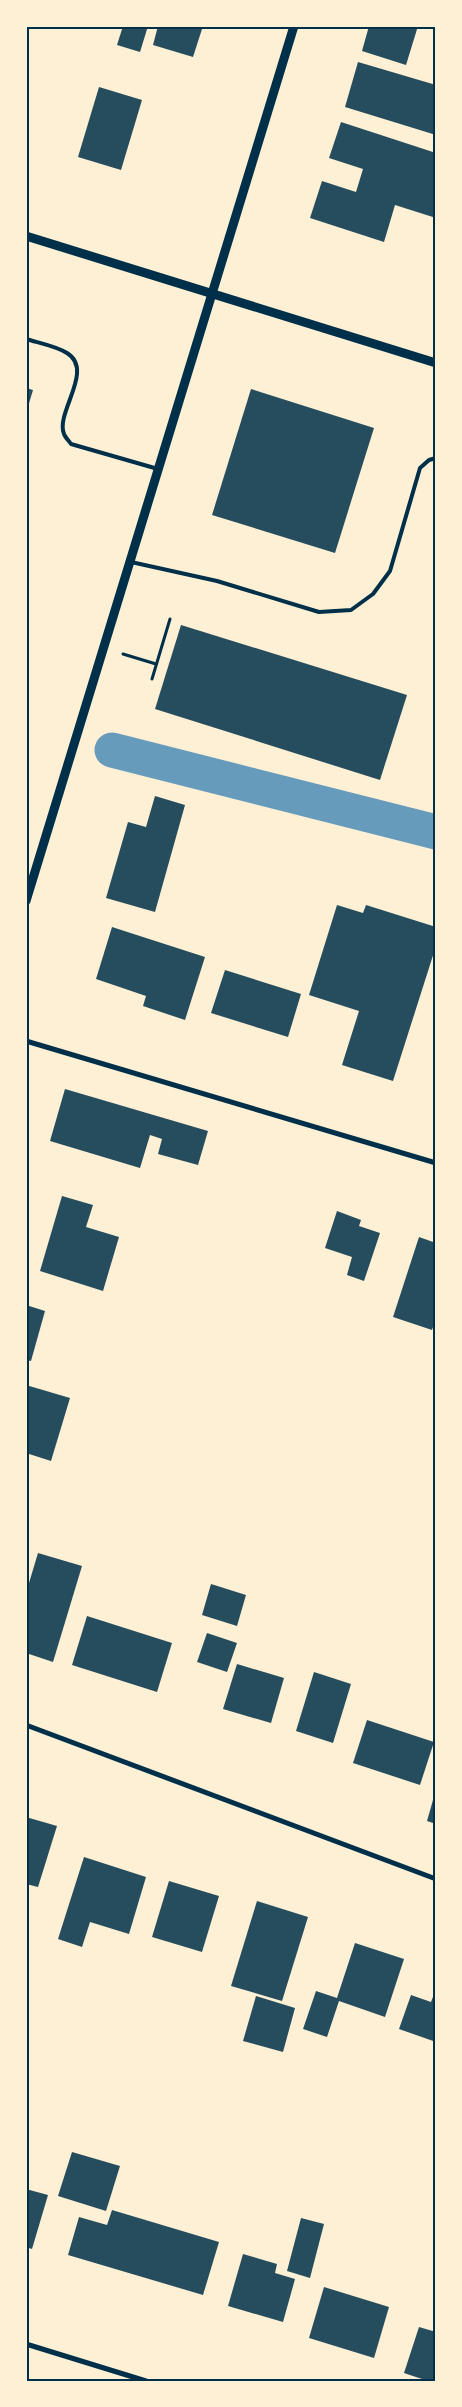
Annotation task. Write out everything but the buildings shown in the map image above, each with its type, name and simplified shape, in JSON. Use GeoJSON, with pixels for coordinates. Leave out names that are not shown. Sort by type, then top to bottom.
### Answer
{"type":"FeatureCollection","features":[{"type":"Feature","properties":{"kind":"street"},"geometry":{"type":"LineString","coordinates":[[26,901],[294,26]]}},
{"type":"Feature","properties":{"kind":"street"},"geometry":{"type":"LineString","coordinates":[[26,236],[436,363]]}},
{"type":"Feature","properties":{"kind":"street"},"geometry":{"type":"LineString","coordinates":[[26,1041],[436,1164]]}},
{"type":"Feature","properties":{"kind":"street"},"geometry":{"type":"LineString","coordinates":[[26,1725],[436,1879]]}},
{"type":"Feature","properties":{"kind":"street"},"geometry":{"type":"LineString","coordinates":[[26,2344],[146,2381]]}},
{"type":"Feature","properties":{"kind":"lane"},"geometry":{"type":"LineString","coordinates":[[26,339],[68,353],[75,361],[78,375],[63,424],[64,433],[71,444],[159,469]]}},
{"type":"Feature","properties":{"kind":"lane"},"geometry":{"type":"LineString","coordinates":[[131,562],[217,581],[319,612],[351,610],[373,594],[390,572],[420,468],[429,460],[436,458]]}},
{"type":"Feature","properties":{"kind":"path"},"geometry":{"type":"LineString","coordinates":[[152,679],[170,619]]}},
{"type":"Feature","properties":{"kind":"path"},"geometry":{"type":"LineString","coordinates":[[122,654],[156,664]]}},
{"type":"Feature","properties":{"kind":"waterway"},"geometry":{"type":"LineString","coordinates":[[112,750],[436,832]]}}]}
